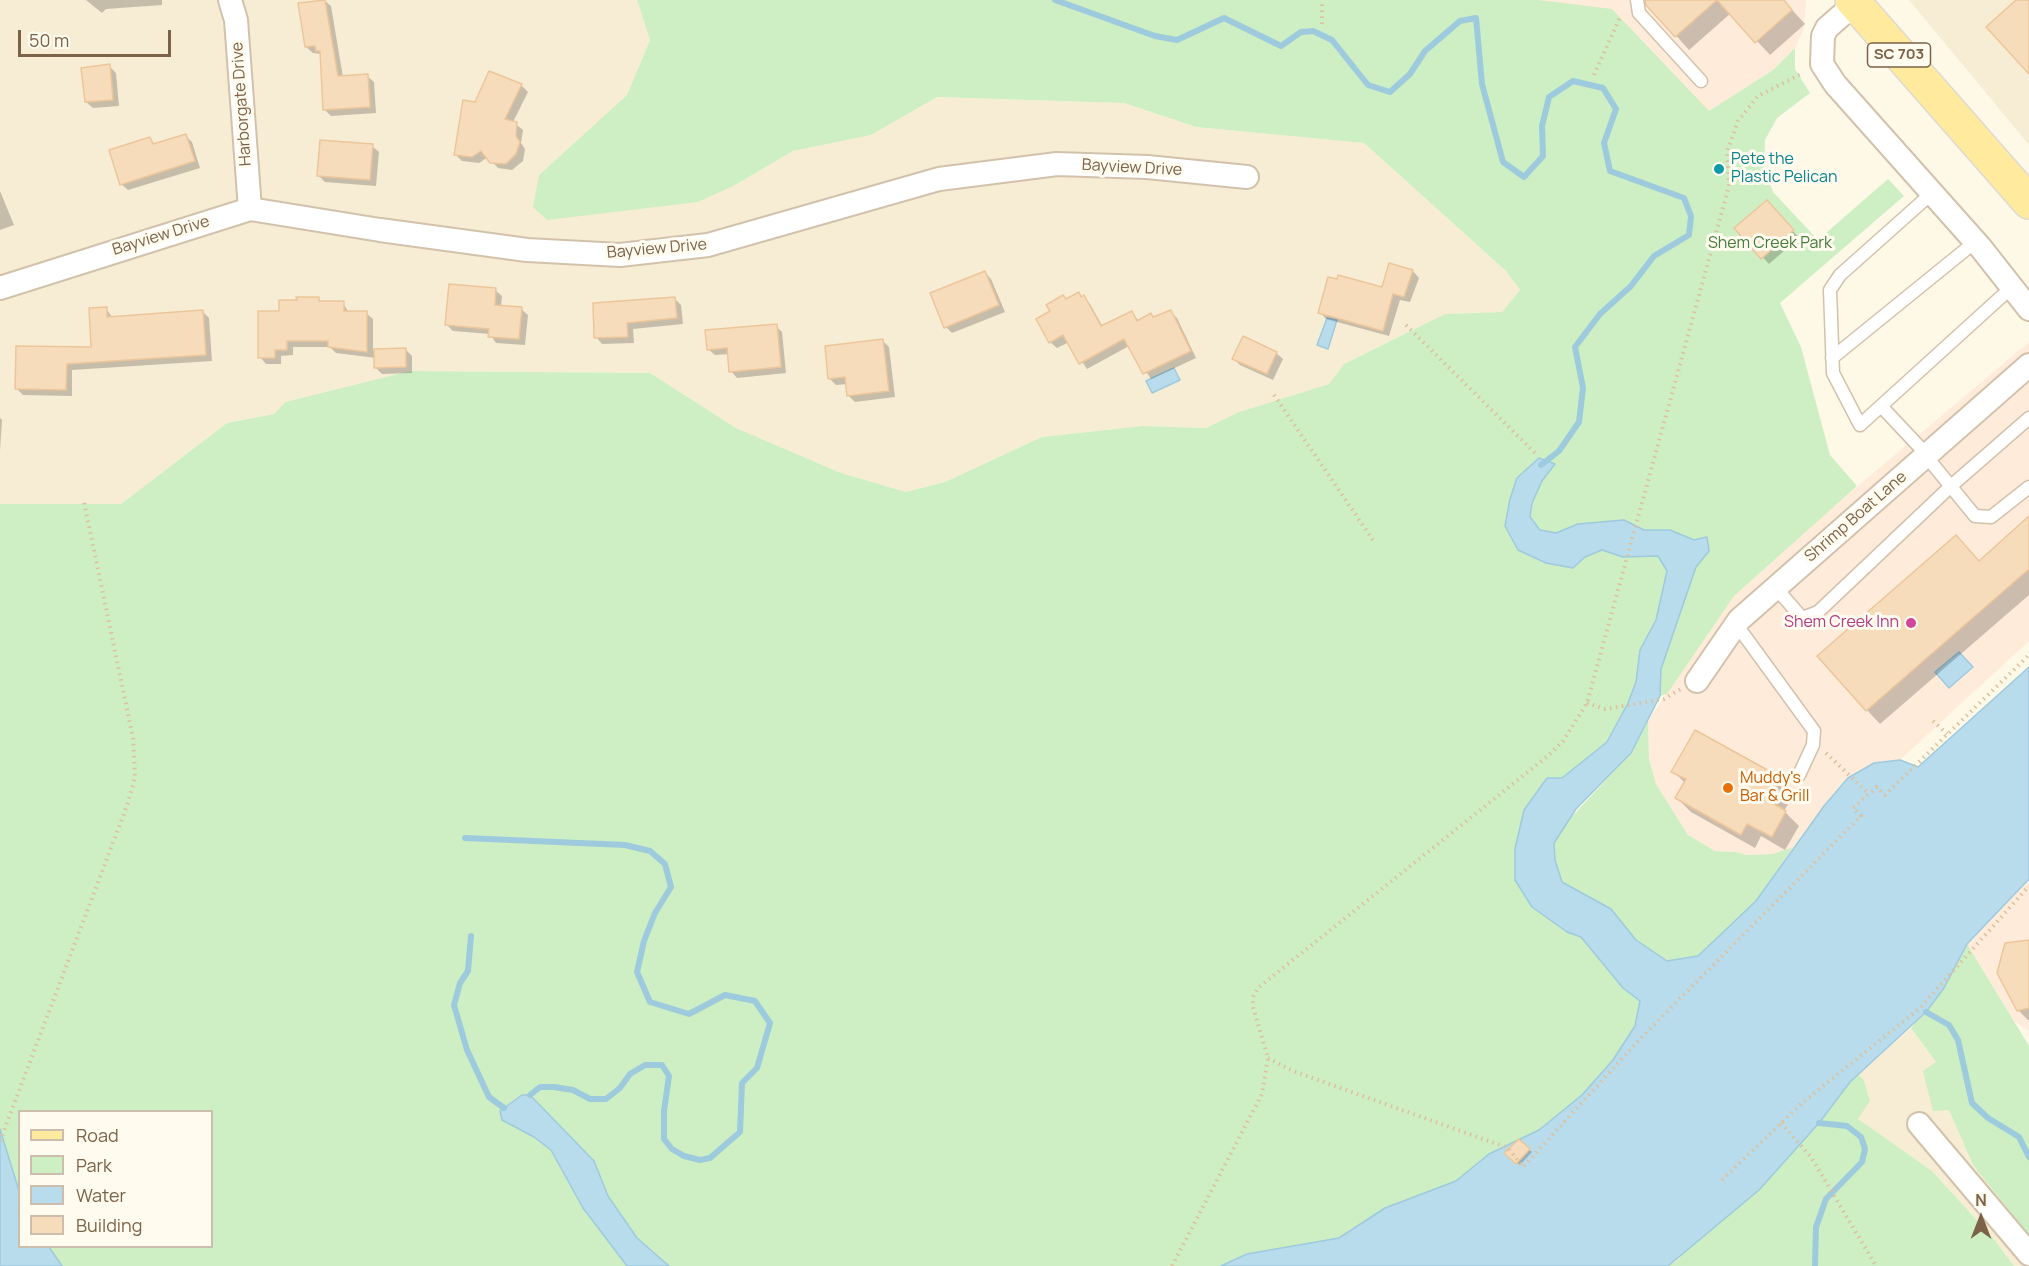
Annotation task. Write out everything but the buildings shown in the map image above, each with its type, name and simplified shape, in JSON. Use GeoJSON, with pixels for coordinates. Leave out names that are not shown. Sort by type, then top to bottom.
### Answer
{"type":"FeatureCollection","features":[{"type":"Feature","properties":{"kind":"main road","name":"SC 703"},"geometry":{"type":"LineString","coordinates":[[1855,1],[2029,202]]}},
{"type":"Feature","properties":{"kind":"street","name":"Harborgate Drive"},"geometry":{"type":"LineString","coordinates":[[230,0],[236,20],[250,209]]}},
{"type":"Feature","properties":{"kind":"street"},"geometry":{"type":"LineString","coordinates":[[1855,1],[1827,28],[1821,47],[1822,64],[1835,84],[1975,242],[2029,309]]}},
{"type":"Feature","properties":{"kind":"street","name":"Bayview Drive"},"geometry":{"type":"LineString","coordinates":[[0,288],[250,209],[527,250],[620,255],[708,245],[833,211],[939,178],[1057,164],[1147,167],[1247,177]]}},
{"type":"Feature","properties":{"kind":"street","name":"Shrimp Boat Lane"},"geometry":{"type":"LineString","coordinates":[[1696,681],[1737,624],[2029,365]]}},
{"type":"Feature","properties":{"kind":"street"},"geometry":{"type":"LineString","coordinates":[[1919,1124],[2029,1254]]}},
{"type":"Feature","properties":{"kind":"lane"},"geometry":{"type":"LineString","coordinates":[[1637,0],[1639,13],[1701,81]]}},
{"type":"Feature","properties":{"kind":"lane"},"geometry":{"type":"LineString","coordinates":[[1932,193],[1840,275],[1830,290],[1833,373],[1860,425],[2012,287]]}},
{"type":"Feature","properties":{"kind":"lane"},"geometry":{"type":"LineString","coordinates":[[1832,358],[1975,242]]}},
{"type":"Feature","properties":{"kind":"lane"},"geometry":{"type":"LineString","coordinates":[[1881,406],[1927,455],[1975,516],[1991,518],[2029,487]]}},
{"type":"Feature","properties":{"kind":"lane"},"geometry":{"type":"LineString","coordinates":[[1776,588],[1802,618],[1818,612],[1951,486],[2029,418]]}},
{"type":"Feature","properties":{"kind":"lane"},"geometry":{"type":"LineString","coordinates":[[1737,624],[1814,731],[1813,745],[1799,775]]}},
{"type":"Feature","properties":{"kind":"path"},"geometry":{"type":"LineString","coordinates":[[1322,0],[1322,24]]}},
{"type":"Feature","properties":{"kind":"path"},"geometry":{"type":"LineString","coordinates":[[1594,75],[1620,17]]}},
{"type":"Feature","properties":{"kind":"path"},"geometry":{"type":"LineString","coordinates":[[1172,1266],[1262,1094],[1268,1058],[1253,1006],[1253,997],[1258,988],[1549,755],[1563,741],[1587,703],[1729,186],[1727,153],[1738,121],[1758,96],[1803,73]]}},
{"type":"Feature","properties":{"kind":"path"},"geometry":{"type":"LineString","coordinates":[[1406,325],[1536,454]]}},
{"type":"Feature","properties":{"kind":"path"},"geometry":{"type":"LineString","coordinates":[[1274,395],[1375,543]]}},
{"type":"Feature","properties":{"kind":"path"},"geometry":{"type":"LineString","coordinates":[[0,1141],[128,803],[135,777],[133,738],[84,502]]}},
{"type":"Feature","properties":{"kind":"path"},"geometry":{"type":"LineString","coordinates":[[1268,1058],[1293,1071],[1508,1148],[1523,1167],[1640,1039],[1861,816],[1853,808],[1877,787],[1885,795],[2029,655]]}},
{"type":"Feature","properties":{"kind":"path"},"geometry":{"type":"LineString","coordinates":[[1587,703],[1605,709],[1664,699]]}},
{"type":"Feature","properties":{"kind":"path"},"geometry":{"type":"LineString","coordinates":[[1933,721],[1947,734]]}},
{"type":"Feature","properties":{"kind":"path"},"geometry":{"type":"LineString","coordinates":[[1833,758],[1869,794]]}},
{"type":"Feature","properties":{"kind":"path"},"geometry":{"type":"LineString","coordinates":[[1722,1180],[1802,1103],[1920,1008],[2029,886]]}},
{"type":"Feature","properties":{"kind":"path"},"geometry":{"type":"LineString","coordinates":[[1781,1123],[1811,1157],[1876,1266]]}},
{"type":"Feature","properties":{"kind":"shaded area"},"geometry":{"type":"Polygon","coordinates":[[[0,0],[637,0],[650,40],[627,95],[539,175],[735,185],[793,151],[871,135],[937,97],[1124,103],[1196,127],[1364,143],[1506,271],[1520,290],[1502,312],[1445,314],[1344,364],[1329,384],[1239,412],[1206,428],[1142,426],[1042,437],[945,482],[906,492],[841,473],[736,428],[650,373],[410,371],[285,402],[274,414],[227,423],[121,504],[0,504],[0,0]]]}},
{"type":"Feature","properties":{"kind":"shaded area"},"geometry":{"type":"Polygon","coordinates":[[[1538,0],[1806,0],[1804,28],[1795,48],[1773,70],[1709,111],[1554,4],[1538,0]]]}},
{"type":"Feature","properties":{"kind":"shaded area"},"geometry":{"type":"Polygon","coordinates":[[[1909,0],[2029,0],[2029,145],[1909,0]]]}},
{"type":"Feature","properties":{"kind":"shaded area"},"geometry":{"type":"Polygon","coordinates":[[[2029,342],[2029,641],[1900,760],[1874,763],[1824,806],[1793,847],[1773,854],[1747,855],[1715,851],[1688,835],[1656,784],[1649,759],[1648,721],[1689,659],[1734,596],[1826,513],[2029,342]]]}},
{"type":"Feature","properties":{"kind":"shaded area"},"geometry":{"type":"Polygon","coordinates":[[[2029,879],[2029,1031],[2014,1021],[1967,944],[2029,879]]]}},
{"type":"Feature","properties":{"kind":"shaded area"},"geometry":{"type":"Polygon","coordinates":[[[1911,1028],[1936,1062],[1949,1110],[1973,1165],[2029,1236],[2029,1266],[2014,1266],[1993,1238],[1932,1171],[1857,1119],[1870,1101],[1864,1080],[1858,1074],[1911,1028]]]}},
{"type":"Feature","properties":{"kind":"green space","name":"Shem Creek Park"},"geometry":{"type":"Polygon","coordinates":[[[637,0],[1538,0],[1612,9],[1709,111],[1773,70],[1795,48],[1795,69],[1810,93],[1777,118],[1765,140],[1764,167],[1773,192],[1818,240],[1888,179],[1904,196],[1780,303],[1801,347],[1830,455],[1857,486],[1734,596],[1667,694],[1660,696],[1661,669],[1696,566],[1709,551],[1694,540],[1670,530],[1644,530],[1624,521],[1578,524],[1556,533],[1540,530],[1530,517],[1532,503],[1542,481],[1554,464],[1505,526],[1585,557],[1602,550],[1623,557],[1658,556],[1667,571],[1656,620],[1640,650],[1636,682],[1628,703],[1607,743],[1562,778],[1532,907],[1567,932],[1581,937],[1623,988],[1640,1001],[1635,1026],[1613,1060],[1582,1095],[1539,1130],[1489,1154],[1456,1181],[1385,1208],[1340,1238],[1247,1254],[1221,1266],[62,1266],[50,1248],[213,1248],[213,1110],[18,1110],[18,1188],[11,1169],[0,1129],[0,504],[121,504],[227,423],[274,414],[285,402],[410,371],[650,373],[736,428],[841,473],[906,492],[945,482],[1042,437],[1142,426],[1206,428],[1239,412],[1329,384],[1344,364],[1445,314],[1502,312],[1520,290],[1506,271],[1364,143],[1196,127],[1124,103],[937,97],[871,135],[793,151],[735,185],[698,202],[547,220],[533,207],[539,175],[627,95],[650,40],[637,0]]]}},
{"type":"Feature","properties":{"kind":"green space"},"geometry":{"type":"Polygon","coordinates":[[[1648,721],[1649,759],[1656,784],[1688,835],[1715,851],[1747,855],[1773,854],[1793,847],[1756,901],[1722,935],[1698,956],[1667,961],[1636,940],[1611,909],[1562,882],[1555,860],[1554,843],[1566,823],[1631,753],[1648,721]]]}},
{"type":"Feature","properties":{"kind":"green space"},"geometry":{"type":"Polygon","coordinates":[[[1967,944],[2029,1046],[2029,1236],[1973,1165],[1949,1110],[1933,1111],[1923,1071],[1936,1062],[1911,1028],[1944,988],[1967,944]]]}},
{"type":"Feature","properties":{"kind":"green space"},"geometry":{"type":"Polygon","coordinates":[[[1858,1074],[1864,1080],[1870,1101],[1858,1119],[1932,1171],[1993,1238],[2014,1266],[1668,1266],[1676,1261],[1858,1074]]]}},
{"type":"Feature","properties":{"kind":"water"},"geometry":{"type":"Polygon","coordinates":[[[1327,318],[1337,320],[1328,349],[1317,345],[1327,318]]]}},
{"type":"Feature","properties":{"kind":"water"},"geometry":{"type":"Polygon","coordinates":[[[1174,368],[1180,380],[1152,393],[1146,381],[1174,368]]]}},
{"type":"Feature","properties":{"kind":"water"},"geometry":{"type":"Polygon","coordinates":[[[1539,458],[1555,464],[1542,481],[1532,503],[1530,517],[1540,530],[1556,533],[1578,524],[1624,520],[1644,530],[1670,530],[1694,540],[1707,537],[1709,551],[1696,567],[1661,669],[1660,696],[1631,753],[1576,809],[1554,843],[1555,860],[1562,882],[1611,909],[1636,940],[1667,961],[1698,956],[1756,901],[1824,806],[1848,778],[1874,763],[1900,760],[1918,767],[2029,667],[2029,879],[1967,944],[1944,988],[1926,1012],[1850,1082],[1819,1123],[1759,1190],[1668,1266],[1221,1266],[1247,1254],[1339,1238],[1385,1208],[1456,1181],[1489,1154],[1539,1130],[1582,1095],[1613,1060],[1635,1026],[1640,1001],[1623,988],[1581,937],[1567,932],[1532,907],[1515,880],[1515,849],[1524,810],[1547,778],[1562,778],[1607,742],[1628,703],[1636,682],[1640,650],[1656,620],[1667,571],[1658,556],[1623,557],[1602,550],[1585,557],[1573,568],[1546,563],[1518,550],[1505,526],[1510,499],[1517,478],[1539,458]]]}},
{"type":"Feature","properties":{"kind":"water"},"geometry":{"type":"Polygon","coordinates":[[[1959,652],[1973,667],[1949,688],[1935,672],[1959,652]]]}},
{"type":"Feature","properties":{"kind":"water"},"geometry":{"type":"Polygon","coordinates":[[[522,1095],[530,1095],[594,1161],[608,1196],[637,1238],[669,1266],[627,1266],[583,1208],[551,1150],[534,1137],[502,1120],[500,1111],[522,1095]]]}},
{"type":"Feature","properties":{"kind":"water"},"geometry":{"type":"Polygon","coordinates":[[[0,1129],[18,1188],[18,1248],[50,1248],[62,1266],[0,1266],[0,1129]]]}},
{"type":"Feature","properties":{"kind":"waterway"},"geometry":{"type":"LineString","coordinates":[[1055,0],[1155,36],[1177,40],[1224,18],[1281,46],[1301,32],[1313,31],[1332,40],[1368,85],[1390,92],[1410,74],[1425,51],[1460,21],[1476,18],[1482,84],[1503,162],[1524,177],[1543,156],[1542,126],[1549,97],[1573,81],[1603,88],[1616,109],[1604,143],[1610,171],[1684,198],[1691,216],[1689,235],[1654,256],[1631,286],[1600,314],[1575,347],[1583,388],[1579,422],[1559,451],[1541,465]]}},
{"type":"Feature","properties":{"kind":"waterway"},"geometry":{"type":"LineString","coordinates":[[465,838],[625,845],[650,851],[665,864],[671,887],[655,913],[644,941],[637,972],[650,1002],[689,1014],[725,995],[755,1001],[770,1023],[757,1068],[742,1083],[740,1132],[710,1158],[700,1160],[684,1156],[672,1149],[664,1139],[664,1111],[669,1076],[662,1065],[645,1065],[630,1074],[620,1088],[606,1099],[590,1099],[573,1090],[554,1087],[540,1087],[530,1095]]}},
{"type":"Feature","properties":{"kind":"waterway"},"geometry":{"type":"LineString","coordinates":[[471,936],[468,971],[460,983],[454,1005],[467,1050],[489,1097],[504,1108]]}},
{"type":"Feature","properties":{"kind":"waterway"},"geometry":{"type":"LineString","coordinates":[[1926,1012],[1949,1025],[1958,1040],[1972,1103],[1988,1118],[2019,1137],[2029,1157]]}},
{"type":"Feature","properties":{"kind":"waterway"},"geometry":{"type":"LineString","coordinates":[[1815,1266],[1816,1227],[1826,1199],[1862,1162],[1865,1149],[1861,1137],[1847,1126],[1819,1123]]}},
{"type":"Feature","properties":{"kind":"place","name":"Pete the Plastic Pelican"},"geometry":{"type":"Point","coordinates":[1719,169]}},
{"type":"Feature","properties":{"kind":"place","name":"Shem Creek Inn"},"geometry":{"type":"Point","coordinates":[1911,623]}},
{"type":"Feature","properties":{"kind":"place","name":"Muddy's Bar & Grill"},"geometry":{"type":"Point","coordinates":[1728,788]}}]}
